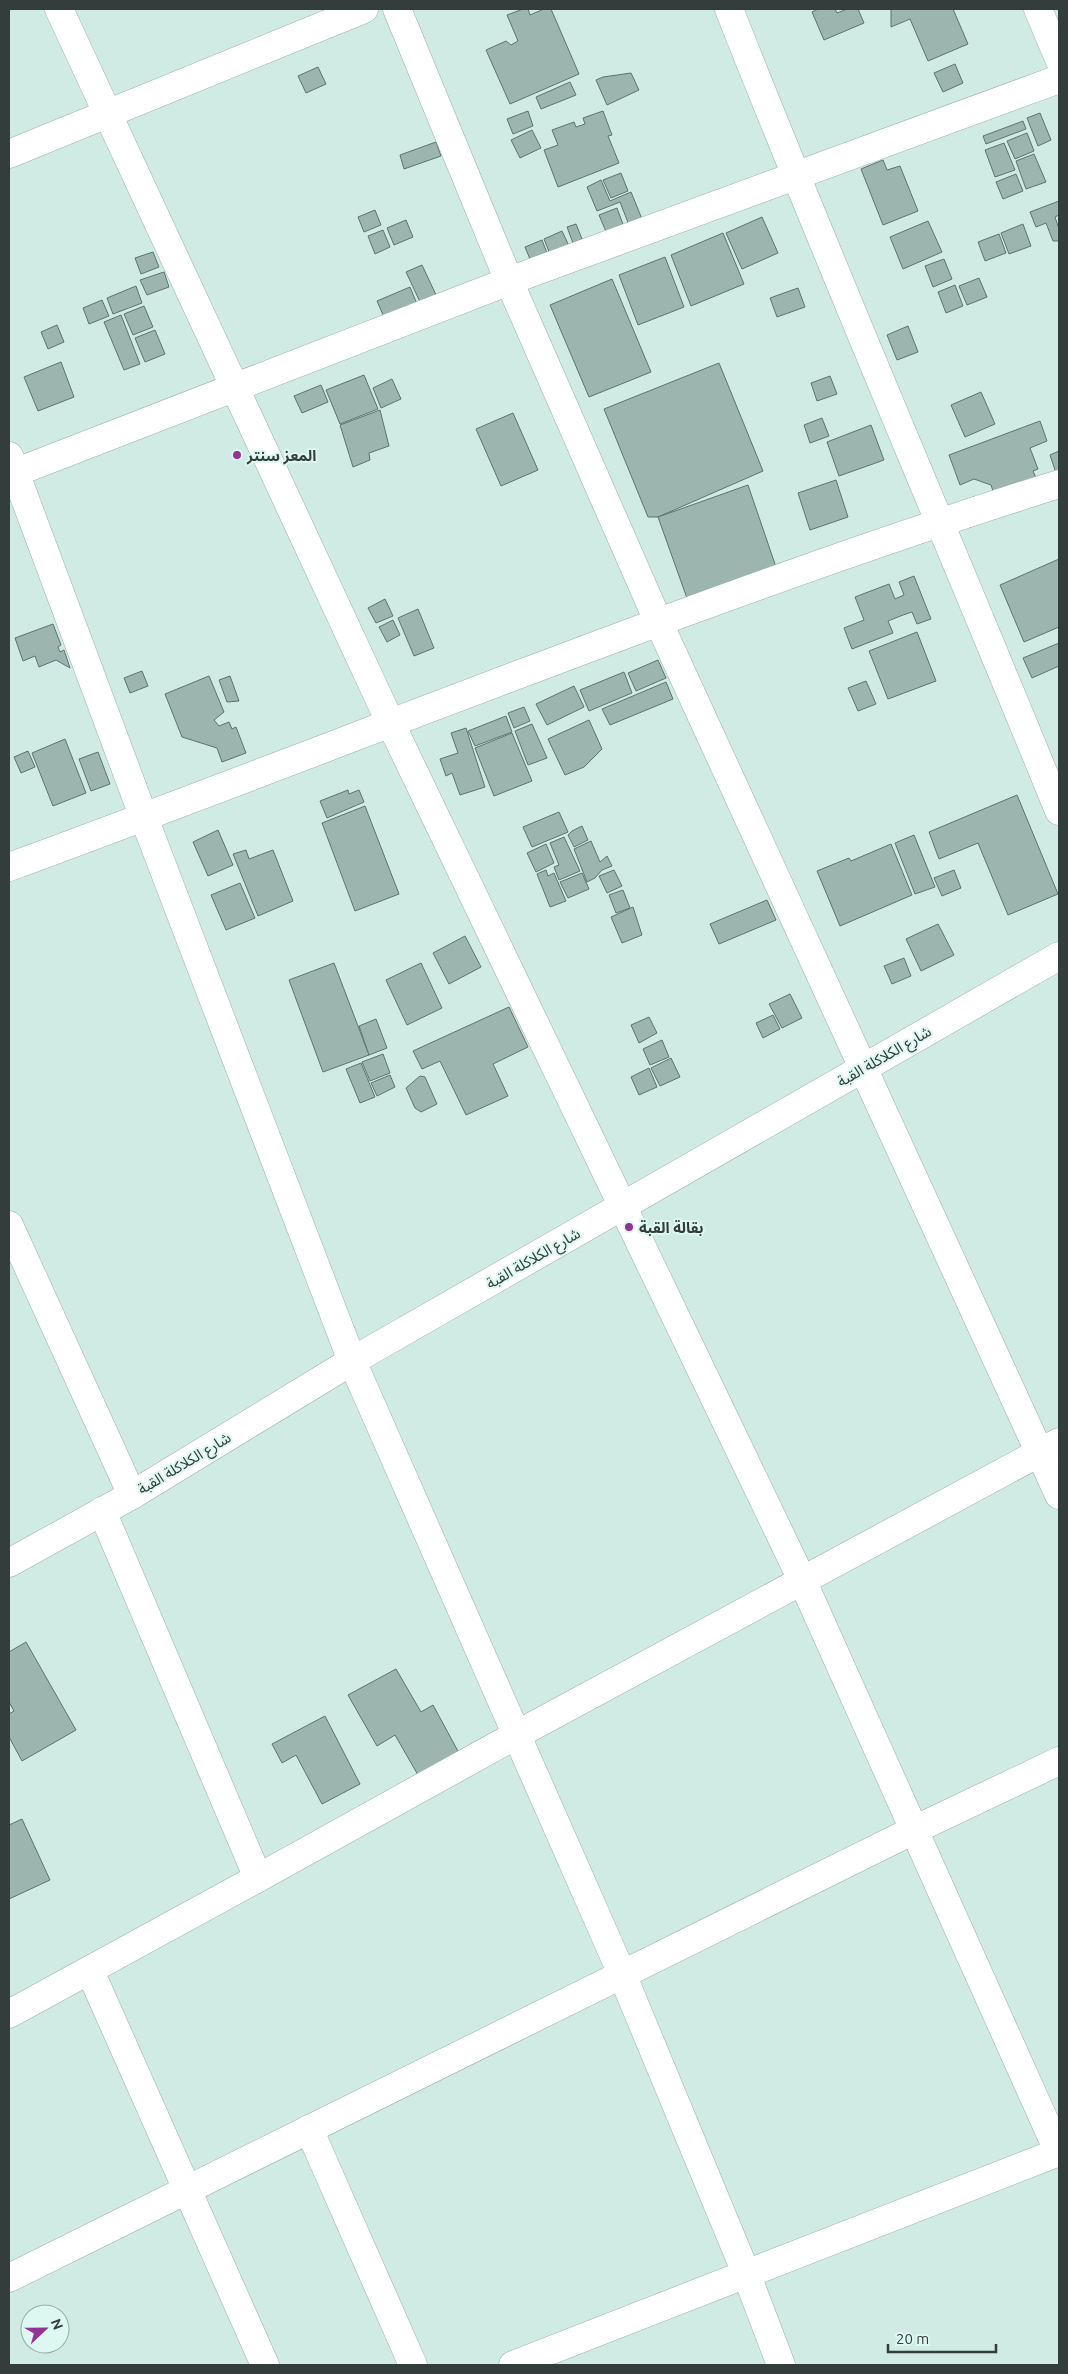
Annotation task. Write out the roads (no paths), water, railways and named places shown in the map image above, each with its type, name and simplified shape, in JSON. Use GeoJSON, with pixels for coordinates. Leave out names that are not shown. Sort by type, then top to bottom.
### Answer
{"type":"FeatureCollection","features":[{"type":"Feature","properties":{"kind":"street"},"geometry":{"type":"LineString","coordinates":[[60,9],[390,722],[624,1205],[802,1580],[1059,2153],[513,2365]]}},
{"type":"Feature","properties":{"kind":"street"},"geometry":{"type":"LineString","coordinates":[[9,154],[364,9]]}},
{"type":"Feature","properties":{"kind":"street"},"geometry":{"type":"LineString","coordinates":[[397,9],[509,281],[658,621],[864,1067],[1050,1447],[1059,1495]]}},
{"type":"Feature","properties":{"kind":"street"},"geometry":{"type":"LineString","coordinates":[[729,9],[795,177],[941,522],[1059,811]]}},
{"type":"Feature","properties":{"kind":"street"},"geometry":{"type":"LineString","coordinates":[[1038,9],[1059,59]]}},
{"type":"Feature","properties":{"kind":"street"},"geometry":{"type":"LineString","coordinates":[[781,2365],[746,2273],[622,1974],[518,1734],[352,1361],[11,468],[234,387],[509,281],[1059,79]]}},
{"type":"Feature","properties":{"kind":"street"},"geometry":{"type":"LineString","coordinates":[[9,867],[144,818],[390,722],[658,621],[941,522],[1059,484]]}},
{"type":"Feature","properties":{"kind":"street","name":"شارع الكلاكلة القبة"},"geometry":{"type":"LineString","coordinates":[[9,1563],[132,1495],[352,1361],[1059,956]]}},
{"type":"Feature","properties":{"kind":"street"},"geometry":{"type":"LineString","coordinates":[[9,1225],[132,1495]]}},
{"type":"Feature","properties":{"kind":"street"},"geometry":{"type":"LineString","coordinates":[[9,2014],[518,1734],[1050,1447]]}},
{"type":"Feature","properties":{"kind":"street"},"geometry":{"type":"LineString","coordinates":[[102,1511],[258,1878]]}},
{"type":"Feature","properties":{"kind":"street"},"geometry":{"type":"LineString","coordinates":[[9,2278],[914,1830],[1059,1761]]}},
{"type":"Feature","properties":{"kind":"street"},"geometry":{"type":"LineString","coordinates":[[90,1970],[264,2365]]}},
{"type":"Feature","properties":{"kind":"street"},"geometry":{"type":"LineString","coordinates":[[309,2129],[413,2365]]}},
{"type":"Feature","properties":{"kind":"place","name":"المعز سنتر"},"geometry":{"type":"Point","coordinates":[237,455]}},
{"type":"Feature","properties":{"kind":"place","name":"بقالة القبة"},"geometry":{"type":"Point","coordinates":[629,1227]}}]}
